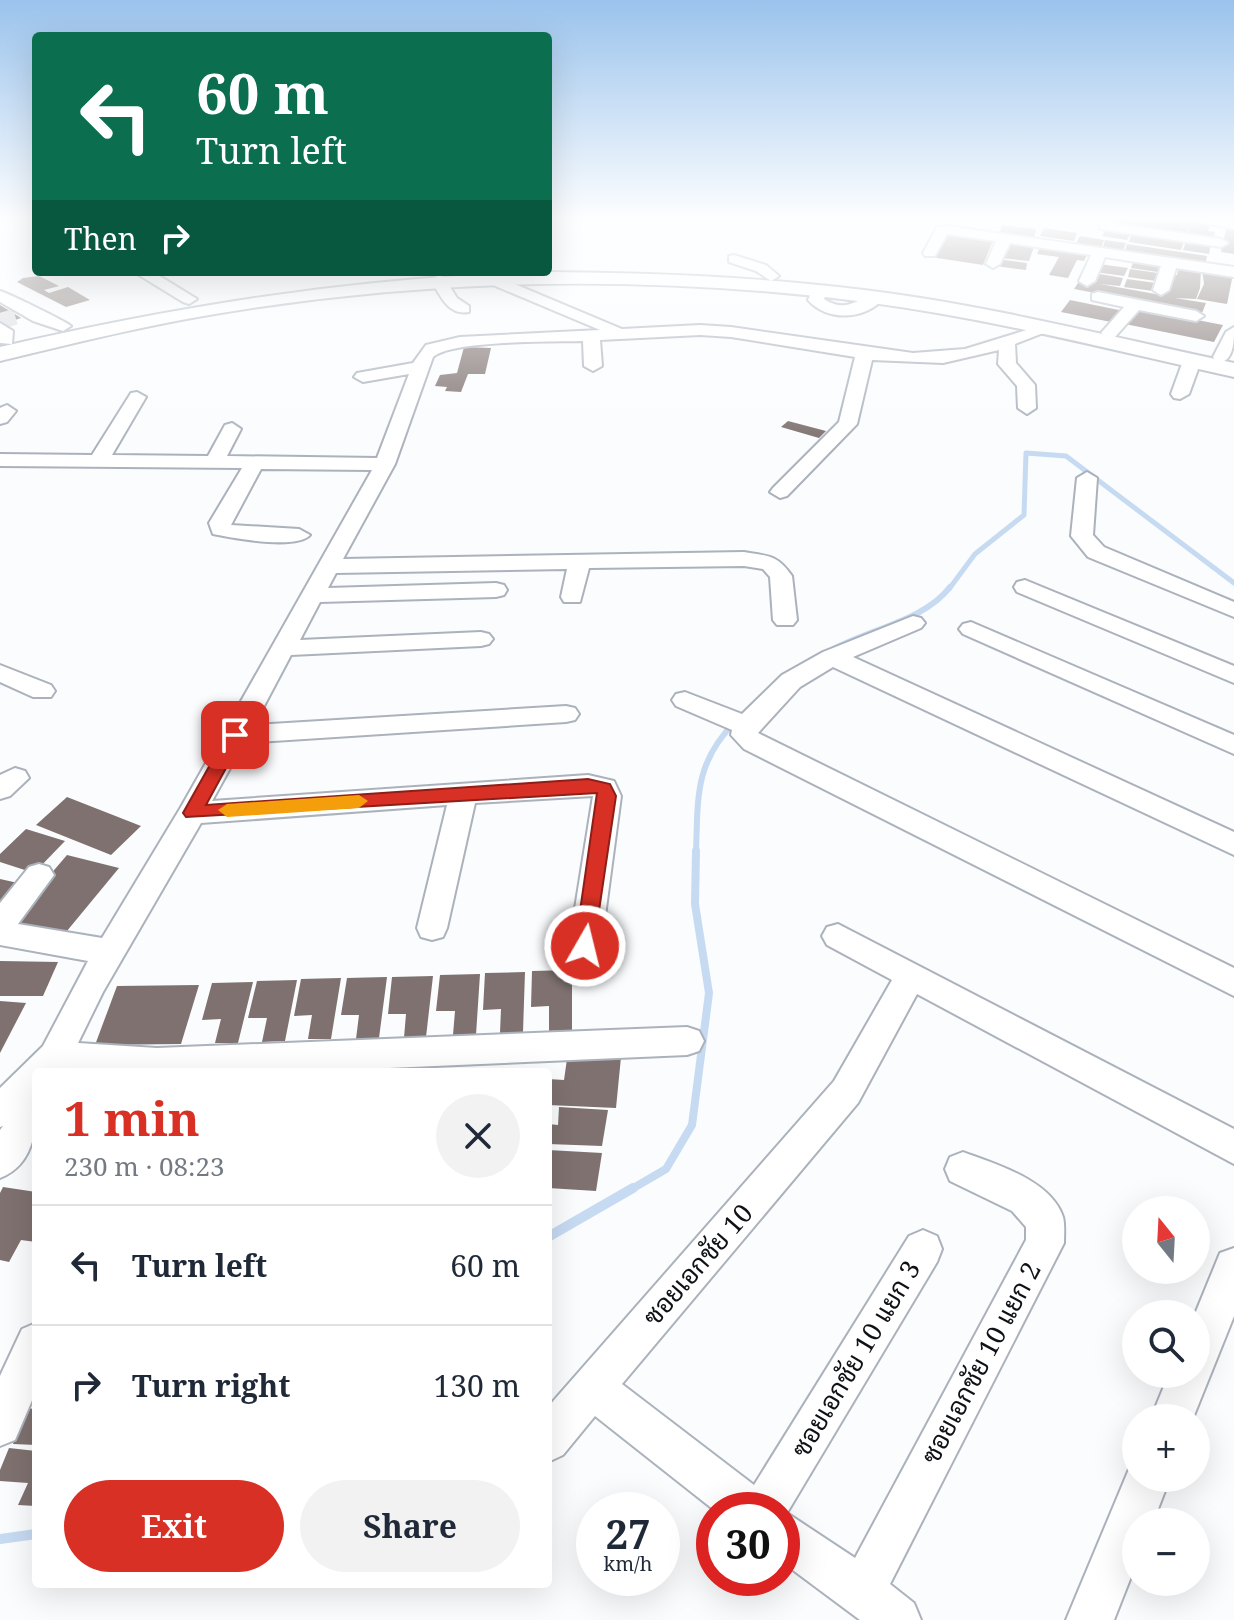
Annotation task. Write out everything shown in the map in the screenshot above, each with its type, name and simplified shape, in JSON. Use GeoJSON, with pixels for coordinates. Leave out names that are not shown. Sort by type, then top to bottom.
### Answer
{"type":"FeatureCollection","features":[{"type":"Feature","properties":{"kind":"main road"},"geometry":{"type":"LineString","coordinates":[[6,316],[63,326],[215,296]]}},
{"type":"Feature","properties":{"kind":"main road"},"geometry":{"type":"LineString","coordinates":[[6,316],[175,313],[283,296]]}},
{"type":"Feature","properties":{"kind":"main road"},"geometry":{"type":"LineString","coordinates":[[856,296],[1035,338],[1192,361],[1230,362]]}},
{"type":"Feature","properties":{"kind":"main road"},"geometry":{"type":"LineString","coordinates":[[911,296],[1109,333],[1230,362]]}},
{"type":"Feature","properties":{"kind":"street"},"geometry":{"type":"LineString","coordinates":[[183,296],[189,299]]}},
{"type":"Feature","properties":{"kind":"street"},"geometry":{"type":"LineString","coordinates":[[447,296],[463,309]]}},
{"type":"Feature","properties":{"kind":"street"},"geometry":{"type":"LineString","coordinates":[[531,296],[622,333]]}},
{"type":"Feature","properties":{"kind":"street"},"geometry":{"type":"LineString","coordinates":[[1098,297],[1196,316]]}},
{"type":"Feature","properties":{"kind":"street"},"geometry":{"type":"LineString","coordinates":[[1109,333],[1136,304]]}},
{"type":"Feature","properties":{"kind":"street"},"geometry":{"type":"LineString","coordinates":[[6,316],[63,326]]}},
{"type":"Feature","properties":{"kind":"street"},"geometry":{"type":"LineString","coordinates":[[687,1041],[522,1061],[53,1067],[110,952],[192,813],[385,464],[425,355],[447,344],[622,333],[732,331],[865,353],[948,358],[1007,340],[1035,338]]}},
{"type":"Feature","properties":{"kind":"street"},"geometry":{"type":"LineString","coordinates":[[1230,362],[1234,332]]}},
{"type":"Feature","properties":{"kind":"street"},"geometry":{"type":"LineString","coordinates":[[591,335],[593,366]]}},
{"type":"Feature","properties":{"kind":"street"},"geometry":{"type":"LineString","coordinates":[[1007,340],[1007,364],[1026,385],[1027,408]]}},
{"type":"Feature","properties":{"kind":"street"},"geometry":{"type":"LineString","coordinates":[[780,492],[848,424],[865,353]]}},
{"type":"Feature","properties":{"kind":"street"},"geometry":{"type":"LineString","coordinates":[[1180,394],[1192,361]]}},
{"type":"Feature","properties":{"kind":"street"},"geometry":{"type":"LineString","coordinates":[[363,377],[421,367]]}},
{"type":"Feature","properties":{"kind":"street"},"geometry":{"type":"LineString","coordinates":[[98,462],[137,397]]}},
{"type":"Feature","properties":{"kind":"street"},"geometry":{"type":"LineString","coordinates":[[214,463],[232,429]]}},
{"type":"Feature","properties":{"kind":"street"},"geometry":{"type":"LineString","coordinates":[[0,460],[385,464]]}},
{"type":"Feature","properties":{"kind":"street"},"geometry":{"type":"LineString","coordinates":[[254,464],[220,523],[221,529],[241,534],[299,535]]}},
{"type":"Feature","properties":{"kind":"street"},"geometry":{"type":"LineString","coordinates":[[1087,478],[1082,536],[1096,552],[1234,610]]}},
{"type":"Feature","properties":{"kind":"street"},"geometry":{"type":"LineString","coordinates":[[328,566],[744,559],[770,563],[781,576],[785,620]]}},
{"type":"Feature","properties":{"kind":"street"},"geometry":{"type":"LineString","coordinates":[[572,597],[579,562]]}},
{"type":"Feature","properties":{"kind":"street"},"geometry":{"type":"LineString","coordinates":[[1025,587],[1234,675]]}},
{"type":"Feature","properties":{"kind":"street"},"geometry":{"type":"LineString","coordinates":[[312,595],[496,590]]}},
{"type":"Feature","properties":{"kind":"street"},"geometry":{"type":"LineString","coordinates":[[738,723],[791,681],[832,657],[913,623]]}},
{"type":"Feature","properties":{"kind":"street"},"geometry":{"type":"LineString","coordinates":[[971,629],[1234,745]]}},
{"type":"Feature","properties":{"kind":"street"},"geometry":{"type":"LineString","coordinates":[[283,648],[481,639]]}},
{"type":"Feature","properties":{"kind":"street"},"geometry":{"type":"LineString","coordinates":[[832,657],[1234,844]]}},
{"type":"Feature","properties":{"kind":"street"},"geometry":{"type":"LineString","coordinates":[[0,673],[42,691]]}},
{"type":"Feature","properties":{"kind":"street"},"geometry":{"type":"LineString","coordinates":[[685,700],[738,723],[753,743],[1234,983]]}},
{"type":"Feature","properties":{"kind":"street"},"geometry":{"type":"LineString","coordinates":[[235,735],[566,714]]}},
{"type":"Feature","properties":{"kind":"street"},"geometry":{"type":"LineString","coordinates":[[192,813],[588,785],[604,788],[607,796],[585,946]]}},
{"type":"Feature","properties":{"kind":"street"},"geometry":{"type":"LineString","coordinates":[[432,928],[463,794]]}},
{"type":"Feature","properties":{"kind":"street"},"geometry":{"type":"LineString","coordinates":[[0,925],[39,875]]}},
{"type":"Feature","properties":{"kind":"street"},"geometry":{"type":"LineString","coordinates":[[0,933],[110,952]]}},
{"type":"Feature","properties":{"kind":"street"},"geometry":{"type":"LineString","coordinates":[[838,936],[1234,1147]]}},
{"type":"Feature","properties":{"kind":"street","name":"ซอยเอกชัย 10"},"geometry":{"type":"LineString","coordinates":[[552,1435],[846,1092],[911,975]]}},
{"type":"Feature","properties":{"kind":"street"},"geometry":{"type":"LineString","coordinates":[[0,1111],[32,1084]]}},
{"type":"Feature","properties":{"kind":"street"},"geometry":{"type":"LineString","coordinates":[[0,1161],[32,1113]]}},
{"type":"Feature","properties":{"kind":"street","name":"ซอยเอกชัย 10 แยก 2"},"geometry":{"type":"LineString","coordinates":[[862,1591],[1045,1243],[1045,1220],[1025,1198],[963,1169]]}},
{"type":"Feature","properties":{"kind":"street","name":"ซอยเอกชัย 10 แยก 3"},"geometry":{"type":"LineString","coordinates":[[775,1492],[923,1249]]}},
{"type":"Feature","properties":{"kind":"street"},"geometry":{"type":"LineString","coordinates":[[1210,1326],[1234,1267]]}},
{"type":"Feature","properties":{"kind":"street"},"geometry":{"type":"LineString","coordinates":[[0,1425],[32,1352]]}},
{"type":"Feature","properties":{"kind":"street"},"geometry":{"type":"LineString","coordinates":[[592,1387],[727,1492]]}},
{"type":"Feature","properties":{"kind":"street"},"geometry":{"type":"LineString","coordinates":[[1090,1620],[1142,1492]]}},
{"type":"Feature","properties":{"kind":"street"},"geometry":{"type":"LineString","coordinates":[[800,1547],[897,1620]]}},
{"type":"Feature","properties":{"kind":"building"},"geometry":{"type":"Polygon","coordinates":[[[44,296],[83,296],[90,300],[66,307],[44,296]]]}},
{"type":"Feature","properties":{"kind":"building"},"geometry":{"type":"Polygon","coordinates":[[[1109,296],[1197,296],[1196,299],[1175,298],[1206,303],[1202,313],[1109,296]]]}},
{"type":"Feature","properties":{"kind":"building"},"geometry":{"type":"Polygon","coordinates":[[[1199,296],[1229,296],[1227,304],[1197,299],[1199,296]]]}},
{"type":"Feature","properties":{"kind":"building"},"geometry":{"type":"Polygon","coordinates":[[[1070,300],[1124,311],[1116,323],[1061,312],[1070,300]]]}},
{"type":"Feature","properties":{"kind":"building"},"geometry":{"type":"Polygon","coordinates":[[[0,305],[21,318],[4,324],[0,321],[0,305]]]}},
{"type":"Feature","properties":{"kind":"building"},"geometry":{"type":"Polygon","coordinates":[[[1135,308],[1223,325],[1214,342],[1125,324],[1135,308]]]}},
{"type":"Feature","properties":{"kind":"building"},"geometry":{"type":"Polygon","coordinates":[[[464,347],[491,348],[485,374],[468,374],[461,392],[445,391],[447,387],[435,386],[440,375],[457,373],[464,347]]]}},
{"type":"Feature","properties":{"kind":"building"},"geometry":{"type":"Polygon","coordinates":[[[788,421],[826,431],[819,438],[781,427],[788,421]]]}},
{"type":"Feature","properties":{"kind":"building"},"geometry":{"type":"Polygon","coordinates":[[[67,797],[141,826],[111,855],[36,825],[67,797]]]}},
{"type":"Feature","properties":{"kind":"building"},"geometry":{"type":"Polygon","coordinates":[[[26,829],[65,841],[34,873],[0,862],[0,854],[26,829]]]}},
{"type":"Feature","properties":{"kind":"building"},"geometry":{"type":"Polygon","coordinates":[[[67,855],[119,868],[62,937],[8,924],[67,855]]]}},
{"type":"Feature","properties":{"kind":"building"},"geometry":{"type":"Polygon","coordinates":[[[0,879],[18,883],[0,905],[0,879]]]}},
{"type":"Feature","properties":{"kind":"building"},"geometry":{"type":"Polygon","coordinates":[[[0,961],[58,962],[43,996],[0,996],[0,961]]]}},
{"type":"Feature","properties":{"kind":"building"},"geometry":{"type":"Polygon","coordinates":[[[572,970],[572,1030],[549,1031],[549,1006],[531,1007],[532,971],[572,970]]]}},
{"type":"Feature","properties":{"kind":"building"},"geometry":{"type":"Polygon","coordinates":[[[525,972],[523,1032],[500,1033],[501,1009],[483,1010],[485,973],[525,972]]]}},
{"type":"Feature","properties":{"kind":"building"},"geometry":{"type":"Polygon","coordinates":[[[480,974],[476,1035],[453,1035],[455,1011],[436,1011],[440,975],[480,974]]]}},
{"type":"Feature","properties":{"kind":"building"},"geometry":{"type":"Polygon","coordinates":[[[433,976],[426,1037],[404,1038],[406,1014],[388,1014],[392,977],[433,976]]]}},
{"type":"Feature","properties":{"kind":"building"},"geometry":{"type":"Polygon","coordinates":[[[387,977],[379,1038],[356,1039],[359,1015],[341,1015],[347,978],[387,977]]]}},
{"type":"Feature","properties":{"kind":"building"},"geometry":{"type":"Polygon","coordinates":[[[341,978],[331,1039],[308,1039],[312,1015],[294,1016],[301,979],[341,978]]]}},
{"type":"Feature","properties":{"kind":"building"},"geometry":{"type":"Polygon","coordinates":[[[297,980],[285,1041],[262,1042],[267,1018],[248,1018],[257,981],[297,980]]]}},
{"type":"Feature","properties":{"kind":"building"},"geometry":{"type":"Polygon","coordinates":[[[253,982],[238,1043],[215,1043],[221,1019],[202,1020],[212,983],[253,982]]]}},
{"type":"Feature","properties":{"kind":"building"},"geometry":{"type":"Polygon","coordinates":[[[199,985],[181,1044],[95,1045],[117,986],[199,985]]]}},
{"type":"Feature","properties":{"kind":"building"},"geometry":{"type":"Polygon","coordinates":[[[0,1001],[26,1003],[0,1053],[0,1001]]]}},
{"type":"Feature","properties":{"kind":"building"},"geometry":{"type":"Polygon","coordinates":[[[621,1057],[616,1108],[552,1105],[552,1079],[564,1080],[567,1059],[621,1057]]]}},
{"type":"Feature","properties":{"kind":"building"},"geometry":{"type":"Polygon","coordinates":[[[559,1107],[608,1110],[602,1146],[552,1144],[552,1124],[558,1125],[559,1107]]]}},
{"type":"Feature","properties":{"kind":"building"},"geometry":{"type":"Polygon","coordinates":[[[552,1150],[602,1153],[596,1191],[552,1188],[552,1150]]]}},
{"type":"Feature","properties":{"kind":"building"},"geometry":{"type":"Polygon","coordinates":[[[3,1187],[32,1191],[32,1241],[21,1240],[9,1262],[0,1260],[0,1193],[3,1187]]]}},
{"type":"Feature","properties":{"kind":"building"},"geometry":{"type":"Polygon","coordinates":[[[25,1408],[32,1409],[32,1445],[13,1444],[25,1408]]]}},
{"type":"Feature","properties":{"kind":"building"},"geometry":{"type":"Polygon","coordinates":[[[9,1448],[32,1451],[32,1506],[18,1505],[28,1483],[0,1481],[0,1470],[9,1448]]]}},
{"type":"Feature","properties":{"kind":"waterway"},"geometry":{"type":"LineString","coordinates":[[949,589],[975,554],[1024,515],[1026,453],[1066,456],[1234,583]]}},
{"type":"Feature","properties":{"kind":"waterway"},"geometry":{"type":"LineString","coordinates":[[834,649],[927,608],[950,587]]}},
{"type":"Feature","properties":{"kind":"waterway"},"geometry":{"type":"LineString","coordinates":[[696,853],[698,799],[705,767],[712,752],[735,722]]}},
{"type":"Feature","properties":{"kind":"waterway"},"geometry":{"type":"LineString","coordinates":[[630,1190],[666,1169],[692,1125],[709,993],[695,904],[696,851]]}},
{"type":"Feature","properties":{"kind":"waterway"},"geometry":{"type":"LineString","coordinates":[[552,1235],[633,1188]]}},
{"type":"Feature","properties":{"kind":"waterway"},"geometry":{"type":"LineString","coordinates":[[0,1539],[32,1535]]}},
{"type":"Feature","properties":{"kind":"tunnel"},"geometry":{"type":"LineString","coordinates":[[0,321],[18,316]]}},
{"type":"Feature","properties":{"kind":"slow traffic"},"geometry":{"type":"LineString","coordinates":[[227,810],[359,801]]}},
{"type":"Feature","properties":{"kind":"route"},"geometry":{"type":"LineString","coordinates":[[235,735],[192,813],[588,785],[604,788],[607,796],[585,946]]}}]}
